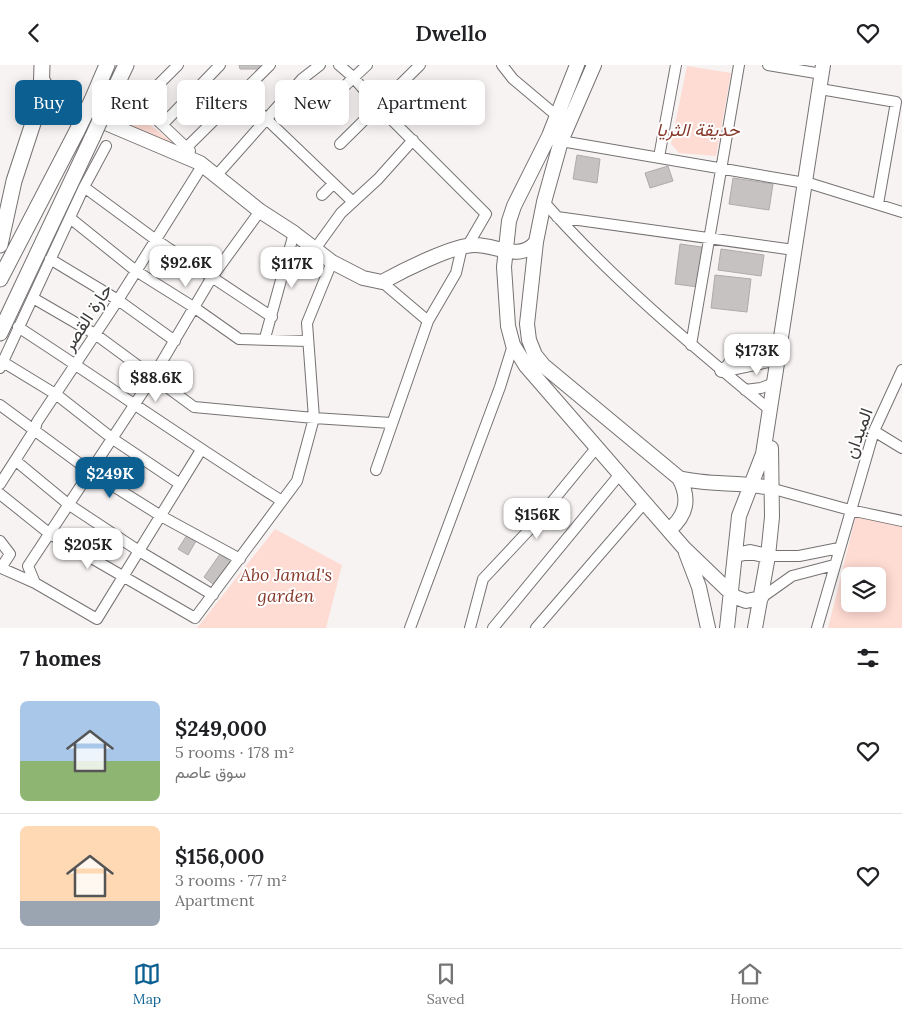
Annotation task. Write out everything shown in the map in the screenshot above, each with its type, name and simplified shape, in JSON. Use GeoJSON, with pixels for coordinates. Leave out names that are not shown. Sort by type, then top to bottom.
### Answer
{"type":"FeatureCollection","features":[{"type":"Feature","properties":{"kind":"highway"},"geometry":{"type":"LineString","coordinates":[[0,279],[77,131],[107,65]]}},
{"type":"Feature","properties":{"kind":"highway"},"geometry":{"type":"LineString","coordinates":[[119,80],[126,65]]}},
{"type":"Feature","properties":{"kind":"highway"},"geometry":{"type":"LineString","coordinates":[[0,245],[14,181],[37,111],[41,69]]}},
{"type":"Feature","properties":{"kind":"highway"},"geometry":{"type":"LineString","coordinates":[[0,333],[98,125]]}},
{"type":"Feature","properties":{"kind":"main road"},"geometry":{"type":"LineString","coordinates":[[577,65],[557,116],[514,206],[509,221],[505,249],[508,326],[513,345],[526,366],[684,548],[731,594],[746,601],[761,598]]}},
{"type":"Feature","properties":{"kind":"main road"},"geometry":{"type":"LineString","coordinates":[[594,65],[561,141],[544,202],[536,242],[527,325],[529,340],[535,355],[544,366],[679,478],[686,496],[686,506],[682,515],[669,530]]}},
{"type":"Feature","properties":{"kind":"main road"},"geometry":{"type":"LineString","coordinates":[[727,628],[739,516],[761,463],[794,250],[826,90],[825,68]]}},
{"type":"Feature","properties":{"kind":"main road"},"geometry":{"type":"LineString","coordinates":[[755,628],[768,556],[772,517],[770,488],[771,451],[825,68]]}},
{"type":"Feature","properties":{"kind":"main road"},"geometry":{"type":"LineString","coordinates":[[41,69],[49,92],[61,104],[201,165],[260,211],[294,233],[332,262],[363,278],[382,282],[400,272],[465,246],[505,249],[519,253],[526,251],[536,242]]}},
{"type":"Feature","properties":{"kind":"main road"},"geometry":{"type":"LineString","coordinates":[[724,370],[778,353]]}},
{"type":"Feature","properties":{"kind":"main road"},"geometry":{"type":"LineString","coordinates":[[679,478],[706,483],[751,484],[770,488]]}},
{"type":"Feature","properties":{"kind":"main road"},"geometry":{"type":"LineString","coordinates":[[684,548],[699,587],[708,628]]}},
{"type":"Feature","properties":{"kind":"main road"},"geometry":{"type":"LineString","coordinates":[[735,555],[750,552],[768,556]]}},
{"type":"Feature","properties":{"kind":"street"},"geometry":{"type":"LineString","coordinates":[[163,80],[178,65]]}},
{"type":"Feature","properties":{"kind":"street"},"geometry":{"type":"LineString","coordinates":[[167,121],[220,65]]}},
{"type":"Feature","properties":{"kind":"street"},"geometry":{"type":"LineString","coordinates":[[187,147],[270,65]]}},
{"type":"Feature","properties":{"kind":"street"},"geometry":{"type":"LineString","coordinates":[[216,176],[302,79],[320,65]]}},
{"type":"Feature","properties":{"kind":"street"},"geometry":{"type":"LineString","coordinates":[[339,65],[359,83]]}},
{"type":"Feature","properties":{"kind":"street"},"geometry":{"type":"LineString","coordinates":[[349,82],[367,65]]}},
{"type":"Feature","properties":{"kind":"street"},"geometry":{"type":"LineString","coordinates":[[405,80],[420,65]]}},
{"type":"Feature","properties":{"kind":"street"},"geometry":{"type":"LineString","coordinates":[[502,65],[513,79],[557,116]]}},
{"type":"Feature","properties":{"kind":"street"},"geometry":{"type":"LineString","coordinates":[[659,157],[676,65]]}},
{"type":"Feature","properties":{"kind":"street"},"geometry":{"type":"LineString","coordinates":[[691,345],[739,65]]}},
{"type":"Feature","properties":{"kind":"street"},"geometry":{"type":"LineString","coordinates":[[768,65],[825,68]]}},
{"type":"Feature","properties":{"kind":"street"},"geometry":{"type":"LineString","coordinates":[[826,90],[899,99],[878,204]]}},
{"type":"Feature","properties":{"kind":"street"},"geometry":{"type":"LineString","coordinates":[[267,120],[353,202]]}},
{"type":"Feature","properties":{"kind":"street"},"geometry":{"type":"LineString","coordinates":[[165,125],[187,147],[201,165]]}},
{"type":"Feature","properties":{"kind":"street"},"geometry":{"type":"LineString","coordinates":[[340,144],[360,125]]}},
{"type":"Feature","properties":{"kind":"street"},"geometry":{"type":"LineString","coordinates":[[376,470],[428,321],[456,273],[465,246],[486,214],[398,125]]}},
{"type":"Feature","properties":{"kind":"street"},"geometry":{"type":"LineString","coordinates":[[315,249],[341,213],[378,179],[413,139]]}},
{"type":"Feature","properties":{"kind":"street"},"geometry":{"type":"LineString","coordinates":[[561,141],[808,183],[902,212]]}},
{"type":"Feature","properties":{"kind":"street"},"geometry":{"type":"LineString","coordinates":[[106,146],[84,187],[1,365],[57,395],[112,439],[180,484]]}},
{"type":"Feature","properties":{"kind":"street","name":"حارة القصر"},"geometry":{"type":"LineString","coordinates":[[0,484],[16,461],[35,429],[37,422],[57,395],[156,240],[201,165]]}},
{"type":"Feature","properties":{"kind":"street"},"geometry":{"type":"LineString","coordinates":[[322,195],[333,184]]}},
{"type":"Feature","properties":{"kind":"street"},"geometry":{"type":"LineString","coordinates":[[84,187],[156,240],[272,317]]}},
{"type":"Feature","properties":{"kind":"street"},"geometry":{"type":"LineString","coordinates":[[544,202],[581,245],[691,345],[724,370],[770,410]]}},
{"type":"Feature","properties":{"kind":"street"},"geometry":{"type":"LineString","coordinates":[[35,583],[28,566],[136,404],[212,277],[260,211]]}},
{"type":"Feature","properties":{"kind":"street"},"geometry":{"type":"LineString","coordinates":[[557,217],[794,250]]}},
{"type":"Feature","properties":{"kind":"street"},"geometry":{"type":"LineString","coordinates":[[70,218],[136,271],[195,308],[239,339],[265,338],[308,341]]}},
{"type":"Feature","properties":{"kind":"street"},"geometry":{"type":"LineString","coordinates":[[265,338],[294,233]]}},
{"type":"Feature","properties":{"kind":"street"},"geometry":{"type":"LineString","coordinates":[[50,259],[118,300],[175,341]]}},
{"type":"Feature","properties":{"kind":"street"},"geometry":{"type":"LineString","coordinates":[[0,494],[50,534],[195,618],[296,481],[314,418],[307,323],[332,262]]}},
{"type":"Feature","properties":{"kind":"street"},"geometry":{"type":"LineString","coordinates":[[382,282],[428,321]]}},
{"type":"Feature","properties":{"kind":"street"},"geometry":{"type":"LineString","coordinates":[[32,298],[95,333],[154,375],[194,407],[391,423]]}},
{"type":"Feature","properties":{"kind":"street"},"geometry":{"type":"LineString","coordinates":[[18,327],[136,404],[201,450],[282,501]]}},
{"type":"Feature","properties":{"kind":"street"},"geometry":{"type":"LineString","coordinates":[[410,628],[497,396],[513,345]]}},
{"type":"Feature","properties":{"kind":"street","name":"الميدان"},"geometry":{"type":"LineString","coordinates":[[817,628],[874,431],[902,370]]}},
{"type":"Feature","properties":{"kind":"street"},"geometry":{"type":"LineString","coordinates":[[745,390],[760,388],[774,383]]}},
{"type":"Feature","properties":{"kind":"street"},"geometry":{"type":"LineString","coordinates":[[0,405],[91,472],[160,516],[240,559]]}},
{"type":"Feature","properties":{"kind":"street"},"geometry":{"type":"LineString","coordinates":[[874,431],[902,448]]}},
{"type":"Feature","properties":{"kind":"street"},"geometry":{"type":"LineString","coordinates":[[470,628],[482,579],[528,531],[597,447]]}},
{"type":"Feature","properties":{"kind":"street"},"geometry":{"type":"LineString","coordinates":[[0,541],[10,554],[1,569],[35,583],[97,619],[201,450]]}},
{"type":"Feature","properties":{"kind":"street"},"geometry":{"type":"LineString","coordinates":[[16,461],[68,504],[139,551],[213,595]]}},
{"type":"Feature","properties":{"kind":"street"},"geometry":{"type":"LineString","coordinates":[[493,628],[620,473]]}},
{"type":"Feature","properties":{"kind":"street"},"geometry":{"type":"LineString","coordinates":[[770,488],[850,510],[902,521]]}},
{"type":"Feature","properties":{"kind":"street"},"geometry":{"type":"LineString","coordinates":[[536,628],[645,502]]}},
{"type":"Feature","properties":{"kind":"street"},"geometry":{"type":"LineString","coordinates":[[768,556],[799,556],[839,548]]}},
{"type":"Feature","properties":{"kind":"street"},"geometry":{"type":"LineString","coordinates":[[761,598],[792,576],[834,565]]}},
{"type":"Feature","properties":{"kind":"green space","name":"حديقة الثريا"},"geometry":{"type":"Polygon","coordinates":[[[687,66],[731,73],[716,156],[679,153],[671,144],[687,66]]]}},
{"type":"Feature","properties":{"kind":"green space"},"geometry":{"type":"Polygon","coordinates":[[[125,125],[150,125],[179,147],[125,125]]]}},
{"type":"Feature","properties":{"kind":"green space"},"geometry":{"type":"Polygon","coordinates":[[[856,515],[902,523],[902,628],[828,628],[841,576],[841,612],[886,612],[886,567],[843,567],[856,515]]]}},
{"type":"Feature","properties":{"kind":"green space","name":"Abo Jamal's garden"},"geometry":{"type":"Polygon","coordinates":[[[275,529],[342,565],[326,628],[197,628],[275,529]]]}},
{"type":"Feature","properties":{"kind":"building"},"geometry":{"type":"Polygon","coordinates":[[[239,65],[260,65],[260,69],[240,69],[239,65]]]}},
{"type":"Feature","properties":{"kind":"building"},"geometry":{"type":"Polygon","coordinates":[[[577,155],[600,159],[597,183],[573,179],[577,155]]]}},
{"type":"Feature","properties":{"kind":"building"},"geometry":{"type":"Polygon","coordinates":[[[668,166],[673,181],[650,188],[645,173],[668,166]]]}},
{"type":"Feature","properties":{"kind":"building"},"geometry":{"type":"Polygon","coordinates":[[[733,178],[773,184],[769,210],[729,204],[733,178]]]}},
{"type":"Feature","properties":{"kind":"building"},"geometry":{"type":"Polygon","coordinates":[[[680,244],[702,247],[698,287],[675,284],[680,244]]]}},
{"type":"Feature","properties":{"kind":"building"},"geometry":{"type":"Polygon","coordinates":[[[721,249],[764,255],[761,276],[718,270],[721,249]]]}},
{"type":"Feature","properties":{"kind":"building"},"geometry":{"type":"Polygon","coordinates":[[[715,275],[751,279],[747,312],[711,308],[715,275]]]}},
{"type":"Feature","properties":{"kind":"building"},"geometry":{"type":"Polygon","coordinates":[[[187,535],[196,541],[188,555],[178,549],[187,535]]]}},
{"type":"Feature","properties":{"kind":"building"},"geometry":{"type":"Polygon","coordinates":[[[220,554],[232,563],[214,585],[204,577],[220,554]]]}}]}
